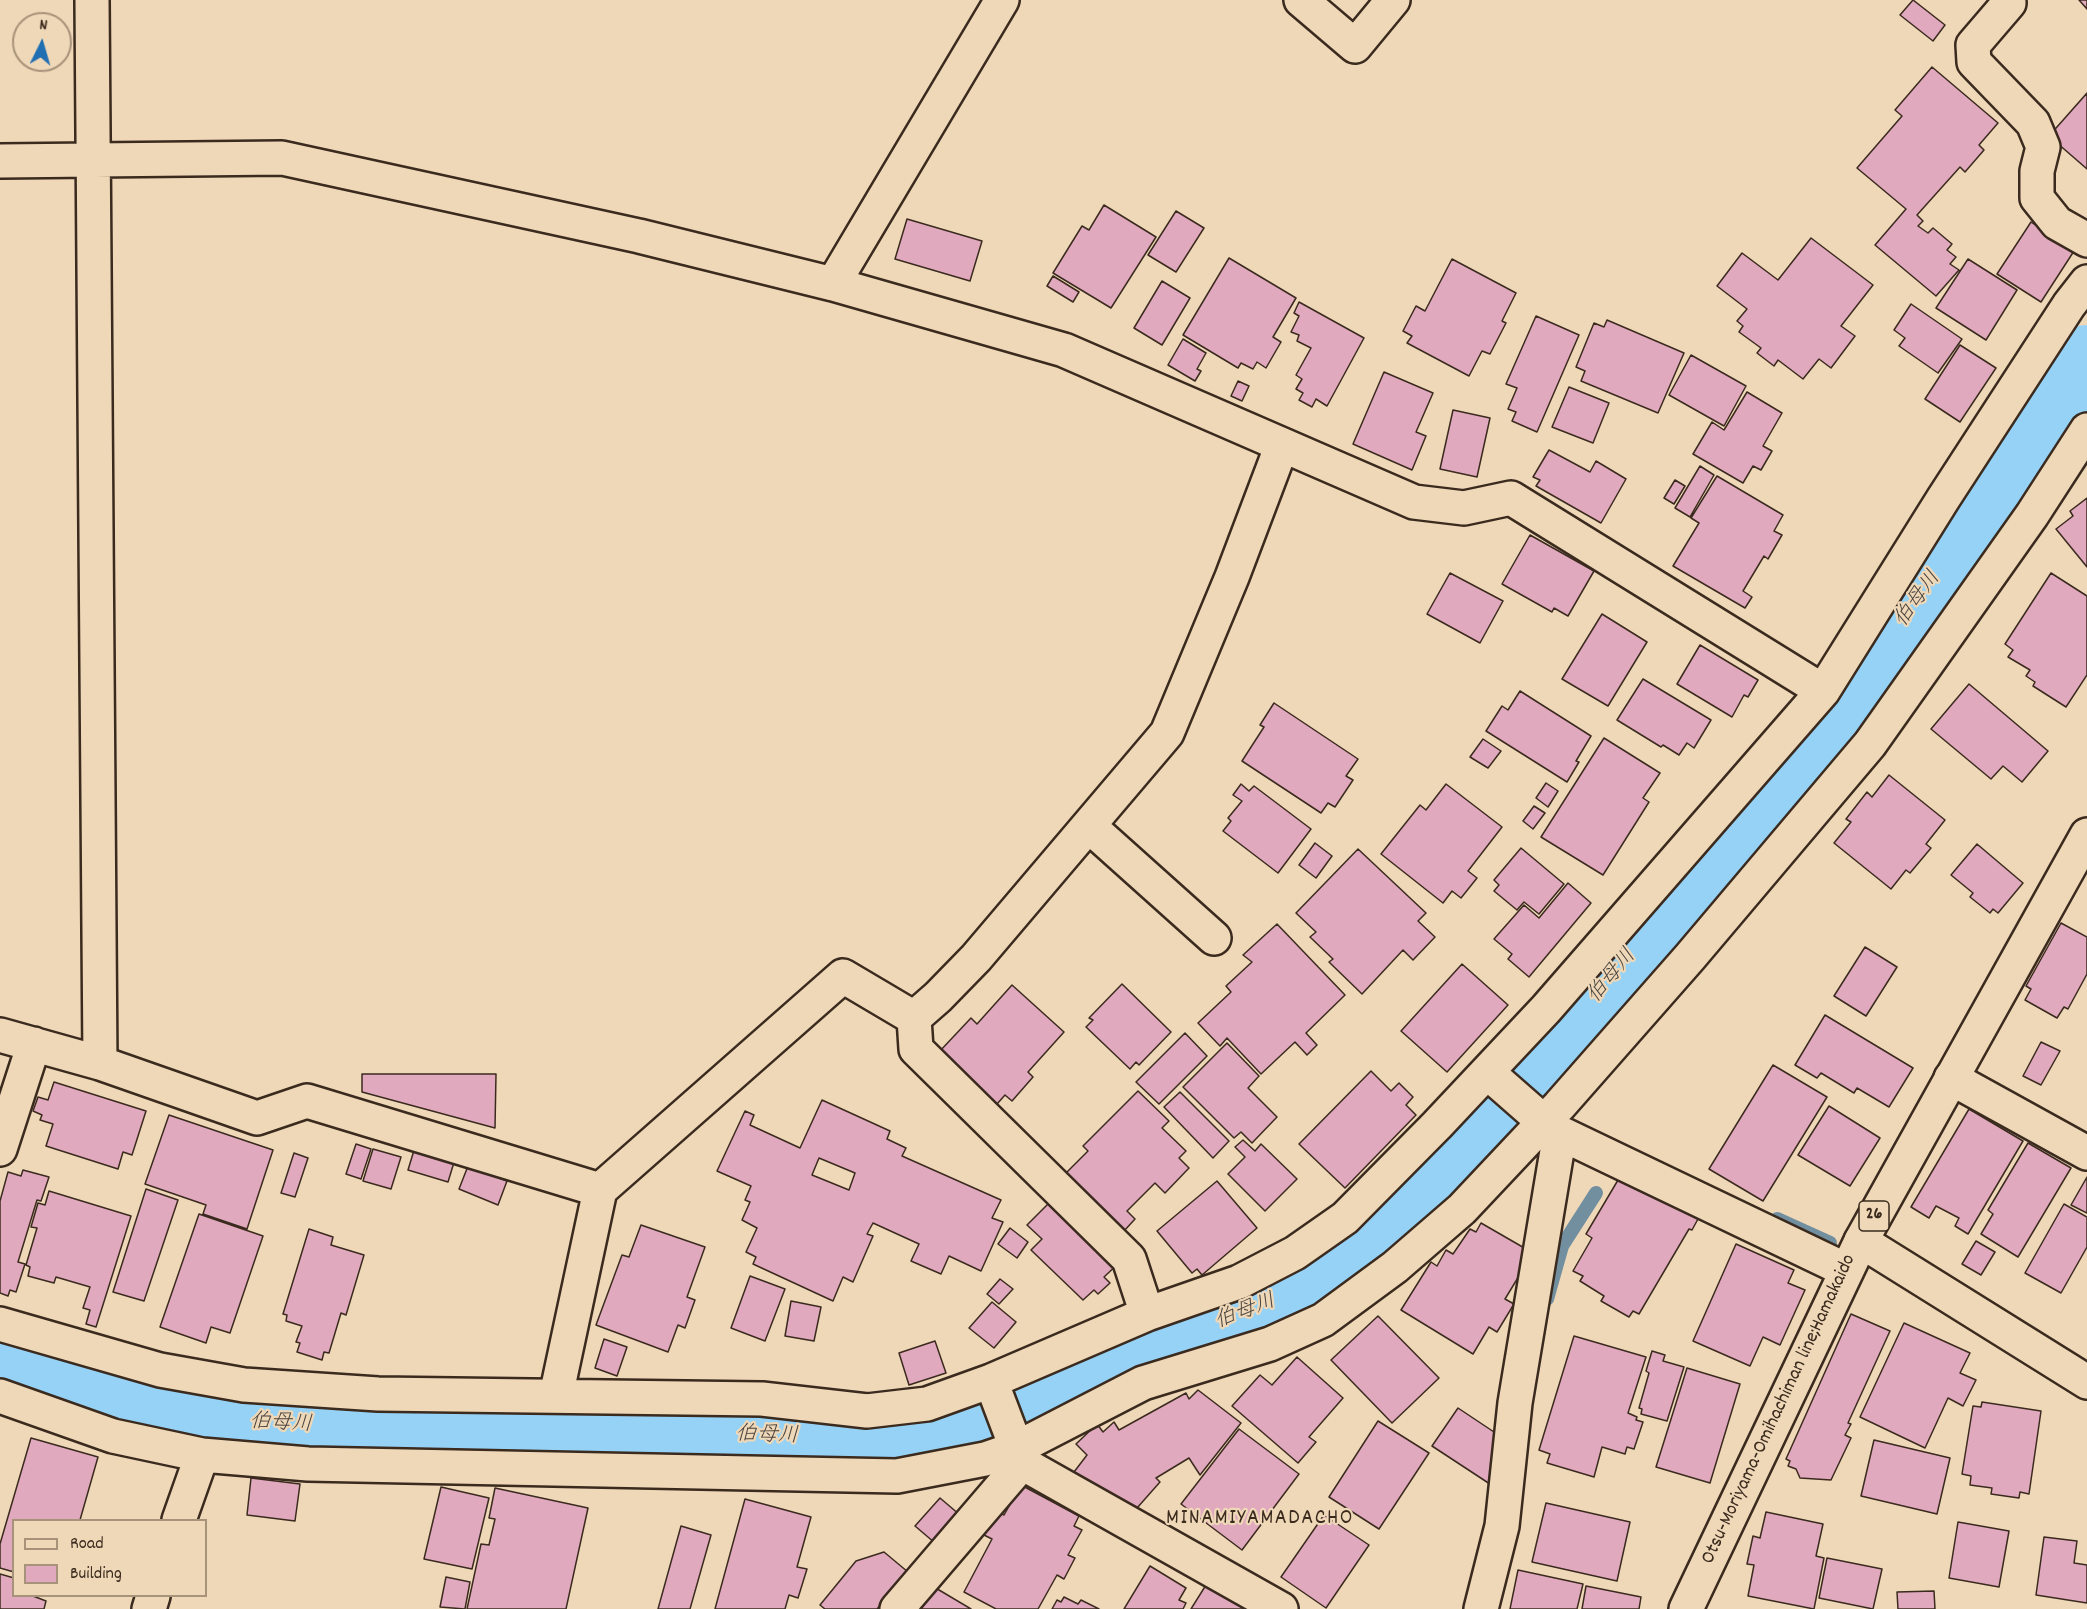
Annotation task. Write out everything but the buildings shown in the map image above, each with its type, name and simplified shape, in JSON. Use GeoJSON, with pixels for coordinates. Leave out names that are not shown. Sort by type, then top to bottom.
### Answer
{"type":"FeatureCollection","features":[{"type":"Feature","properties":{"kind":"street"},"geometry":{"type":"LineString","coordinates":[[92,0],[100,1063]]}},
{"type":"Feature","properties":{"kind":"street"},"geometry":{"type":"LineString","coordinates":[[833,284],[1002,0]]}},
{"type":"Feature","properties":{"kind":"street"},"geometry":{"type":"LineString","coordinates":[[1301,0],[1355,46],[1393,0]]}},
{"type":"Feature","properties":{"kind":"street"},"geometry":{"type":"LineString","coordinates":[[2009,3],[1973,45],[1974,62],[2033,123],[2043,147],[2037,171],[2037,198],[2056,223],[2087,240]]}},
{"type":"Feature","properties":{"kind":"street"},"geometry":{"type":"LineString","coordinates":[[0,161],[282,158],[639,236],[833,284],[1064,350],[1414,502],[1464,508],[1511,498],[1823,691]]}},
{"type":"Feature","properties":{"kind":"street"},"geometry":{"type":"LineString","coordinates":[[0,1324],[160,1370],[244,1385],[378,1394],[762,1399],[867,1411],[927,1404],[991,1382],[1147,1314],[1239,1282],[1294,1253],[1345,1218],[1554,1000],[1823,691],[1942,499],[2069,305],[2087,282]]}},
{"type":"Feature","properties":{"kind":"street"},"geometry":{"type":"LineString","coordinates":[[897,1609],[1019,1455],[1143,1383],[1270,1344],[1323,1320],[1395,1267],[1552,1128],[1690,957],[1870,744],[2032,515],[2087,430]]}},
{"type":"Feature","properties":{"kind":"street"},"geometry":{"type":"LineString","coordinates":[[1147,1314],[1129,1259],[916,1048],[914,1018],[976,958],[1167,733],[1232,577],[1282,445]]}},
{"type":"Feature","properties":{"kind":"street"},"geometry":{"type":"LineString","coordinates":[[1089,826],[1214,938]]}},
{"type":"Feature","properties":{"kind":"street","name":"Otsu-Moriyama-Omihachiman line;Hamakaido"},"geometry":{"type":"LineString","coordinates":[[1686,1609],[1861,1240],[2087,835]]}},
{"type":"Feature","properties":{"kind":"street"},"geometry":{"type":"LineString","coordinates":[[556,1396],[600,1190],[843,976],[914,1018]]}},
{"type":"Feature","properties":{"kind":"street"},"geometry":{"type":"LineString","coordinates":[[0,1035],[100,1063],[257,1118],[307,1101],[600,1190]]}},
{"type":"Feature","properties":{"kind":"street"},"geometry":{"type":"LineString","coordinates":[[0,1149],[34,1044]]}},
{"type":"Feature","properties":{"kind":"street"},"geometry":{"type":"LineString","coordinates":[[1487,1072],[1552,1128],[1846,1270]]}},
{"type":"Feature","properties":{"kind":"street"},"geometry":{"type":"LineString","coordinates":[[1951,1078],[2087,1153]]}},
{"type":"Feature","properties":{"kind":"street"},"geometry":{"type":"LineString","coordinates":[[1481,1609],[1502,1526],[1515,1403],[1552,1128]]}},
{"type":"Feature","properties":{"kind":"street"},"geometry":{"type":"LineString","coordinates":[[1861,1240],[2087,1382]]}},
{"type":"Feature","properties":{"kind":"street"},"geometry":{"type":"LineString","coordinates":[[991,1382],[1019,1455]]}},
{"type":"Feature","properties":{"kind":"street"},"geometry":{"type":"LineString","coordinates":[[0,1396],[113,1436],[202,1455],[308,1464],[897,1476],[985,1459],[1019,1455],[1281,1609]]}},
{"type":"Feature","properties":{"kind":"street"},"geometry":{"type":"LineString","coordinates":[[180,1519],[202,1455]]}},
{"type":"Feature","properties":{"kind":"waterway","name":"伯母川"},"geometry":{"type":"LineString","coordinates":[[0,1365],[132,1401],[243,1423],[356,1429],[612,1431],[909,1444],[1302,1292],[1361,1250],[1441,1177],[1536,1068],[1852,694],[2039,437],[2087,366]]}},
{"type":"Feature","properties":{"kind":"waterway"},"geometry":{"type":"LineString","coordinates":[[1547,1299],[1562,1246],[1596,1193]]}},
{"type":"Feature","properties":{"kind":"waterway"},"geometry":{"type":"LineString","coordinates":[[1777,1219],[1830,1243]]}},
{"type":"Feature","properties":{"kind":"district","name":"MINAMIYAMADACHO"},"geometry":{"type":"Point","coordinates":[1260,1520]}}]}
